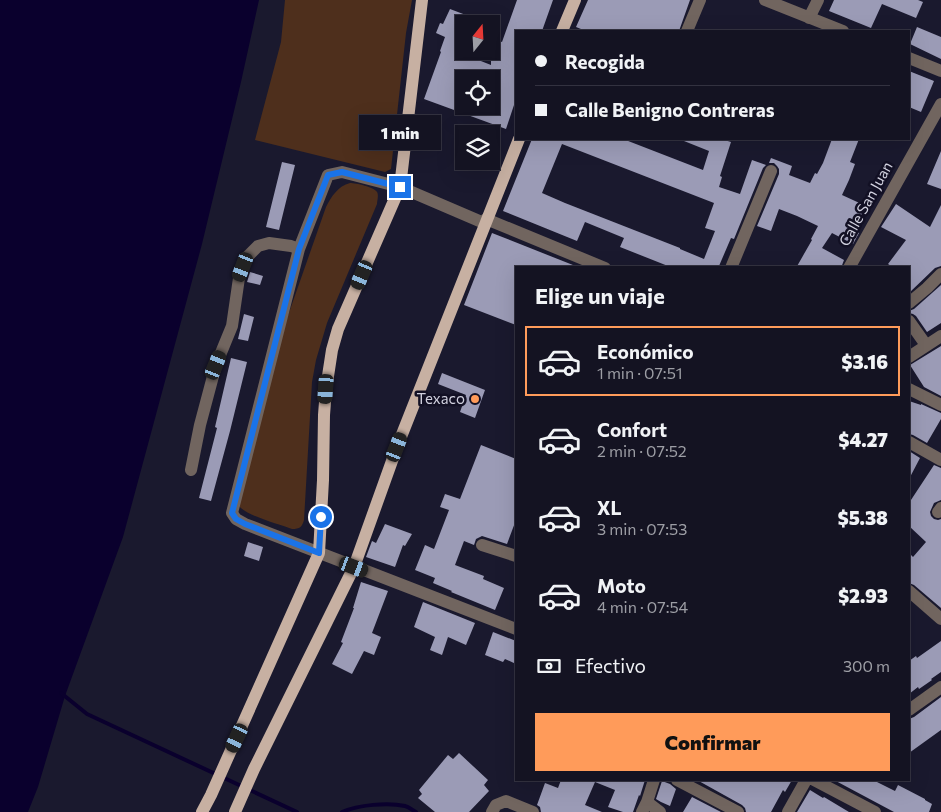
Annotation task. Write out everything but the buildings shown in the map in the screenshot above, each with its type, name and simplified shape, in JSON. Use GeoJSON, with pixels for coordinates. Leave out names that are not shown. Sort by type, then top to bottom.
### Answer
{"type":"FeatureCollection","features":[{"type":"Feature","properties":{"kind":"main road"},"geometry":{"type":"LineString","coordinates":[[202,812],[319,553],[324,415],[332,350],[338,329],[400,187],[422,0]]}},
{"type":"Feature","properties":{"kind":"main road"},"geometry":{"type":"LineString","coordinates":[[565,30],[575,0]]}},
{"type":"Feature","properties":{"kind":"main road"},"geometry":{"type":"LineString","coordinates":[[236,809],[354,567],[397,447],[519,140]]}},
{"type":"Feature","properties":{"kind":"street"},"geometry":{"type":"LineString","coordinates":[[687,30],[700,0]]}},
{"type":"Feature","properties":{"kind":"street"},"geometry":{"type":"LineString","coordinates":[[765,0],[840,30]]}},
{"type":"Feature","properties":{"kind":"street"},"geometry":{"type":"LineString","coordinates":[[809,18],[818,0]]}},
{"type":"Feature","properties":{"kind":"street"},"geometry":{"type":"LineString","coordinates":[[910,58],[941,71]]}},
{"type":"Feature","properties":{"kind":"street","name":"Calle San Juan"},"geometry":{"type":"LineString","coordinates":[[850,266],[941,104]]}},
{"type":"Feature","properties":{"kind":"street"},"geometry":{"type":"LineString","coordinates":[[732,266],[770,171]]}},
{"type":"Feature","properties":{"kind":"street"},"geometry":{"type":"LineString","coordinates":[[515,629],[245,524],[236,519],[232,513],[299,249],[328,175],[342,172],[400,187],[600,266]]}},
{"type":"Feature","properties":{"kind":"street"},"geometry":{"type":"LineString","coordinates":[[191,470],[200,425],[216,365],[232,326],[239,278],[247,256],[258,246],[269,244],[291,246],[299,249]]}},
{"type":"Feature","properties":{"kind":"street"},"geometry":{"type":"LineString","coordinates":[[910,302],[941,274]]}},
{"type":"Feature","properties":{"kind":"street"},"geometry":{"type":"LineString","coordinates":[[910,322],[926,345]]}},
{"type":"Feature","properties":{"kind":"street"},"geometry":{"type":"LineString","coordinates":[[910,356],[941,336]]}},
{"type":"Feature","properties":{"kind":"street"},"geometry":{"type":"LineString","coordinates":[[910,390],[941,405]]}},
{"type":"Feature","properties":{"kind":"street"},"geometry":{"type":"LineString","coordinates":[[910,443],[941,460]]}},
{"type":"Feature","properties":{"kind":"street"},"geometry":{"type":"LineString","coordinates":[[482,545],[515,556]]}},
{"type":"Feature","properties":{"kind":"street"},"geometry":{"type":"LineString","coordinates":[[910,592],[941,619]]}},
{"type":"Feature","properties":{"kind":"street"},"geometry":{"type":"LineString","coordinates":[[910,709],[941,687]]}},
{"type":"Feature","properties":{"kind":"street"},"geometry":{"type":"LineString","coordinates":[[654,781],[645,807],[660,812]]}},
{"type":"Feature","properties":{"kind":"street"},"geometry":{"type":"LineString","coordinates":[[679,781],[738,812]]}},
{"type":"Feature","properties":{"kind":"street"},"geometry":{"type":"LineString","coordinates":[[788,812],[805,781]]}},
{"type":"Feature","properties":{"kind":"street"},"geometry":{"type":"LineString","coordinates":[[816,781],[875,812]]}},
{"type":"Feature","properties":{"kind":"street"},"geometry":{"type":"LineString","coordinates":[[492,812],[496,805],[506,800],[533,812]]}},
{"type":"Feature","properties":{"kind":"shaded area"},"geometry":{"type":"Polygon","coordinates":[[[0,0],[259,0],[202,244],[123,537],[65,696],[38,787],[28,812],[0,812],[0,0]]]}},
{"type":"Feature","properties":{"kind":"shaded area"},"geometry":{"type":"Polygon","coordinates":[[[285,0],[412,0],[406,33],[391,169],[385,172],[255,140],[281,42],[285,0]]]}},
{"type":"Feature","properties":{"kind":"shaded area"},"geometry":{"type":"Polygon","coordinates":[[[350,183],[375,190],[378,195],[377,204],[327,323],[316,360],[312,382],[304,520],[300,527],[292,529],[248,513],[238,505],[285,324],[326,207],[338,189],[350,183]]]}},
{"type":"Feature","properties":{"kind":"waterway"},"geometry":{"type":"LineString","coordinates":[[61,693],[87,714],[297,812]]}},
{"type":"Feature","properties":{"kind":"waterway"},"geometry":{"type":"LineString","coordinates":[[342,812],[364,806],[382,804],[405,806],[416,812]]}},
{"type":"Feature","properties":{"kind":"place","name":"Texaco"},"geometry":{"type":"Point","coordinates":[475,399]}},
{"type":"Feature","properties":{"kind":"route"},"geometry":{"type":"LineString","coordinates":[[321,517],[319,553],[245,524],[236,519],[232,513],[299,249],[328,175],[342,172],[400,187]]}}]}
